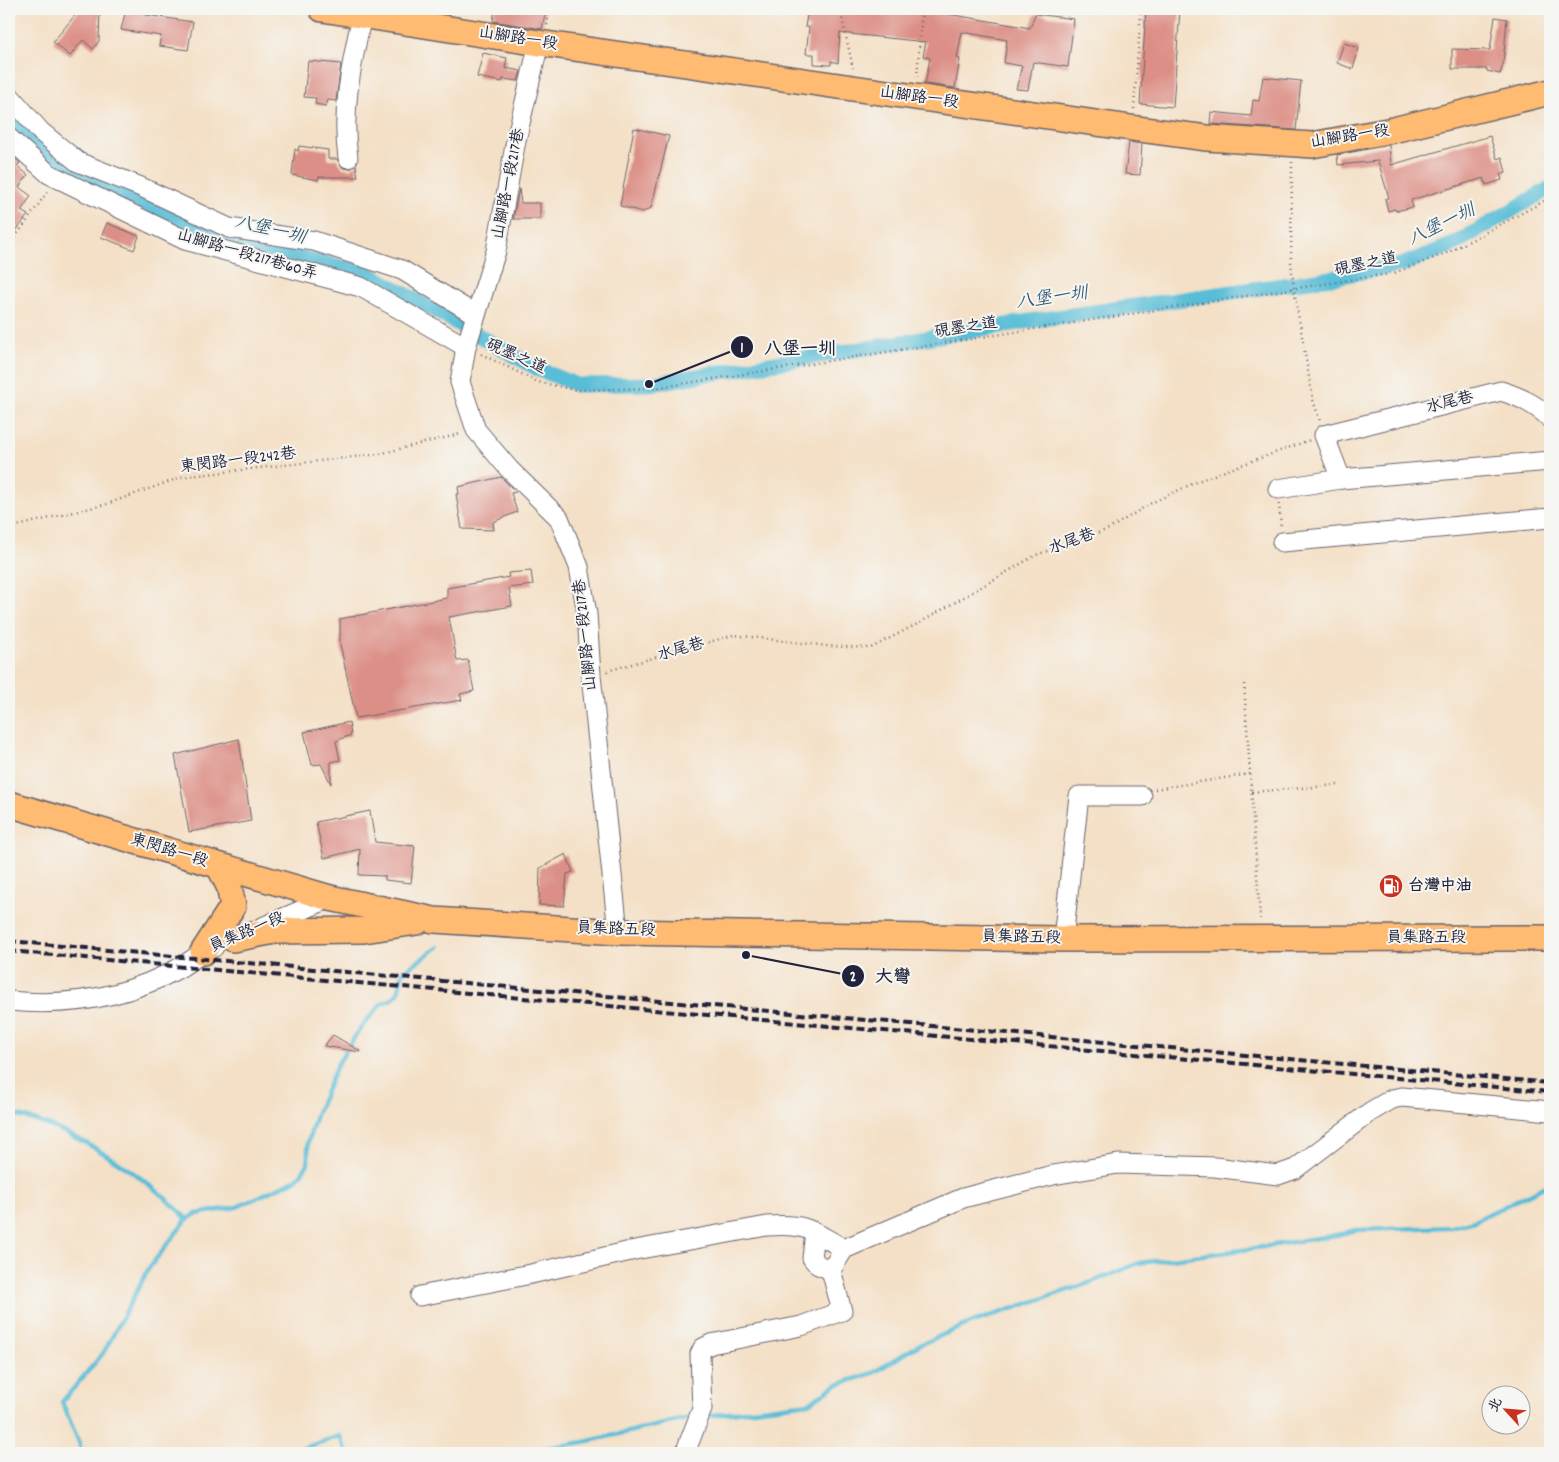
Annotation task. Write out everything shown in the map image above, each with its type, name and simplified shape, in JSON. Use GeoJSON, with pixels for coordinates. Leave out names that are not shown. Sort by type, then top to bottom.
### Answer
{"type":"FeatureCollection","features":[{"type":"Feature","properties":{"kind":"main road","name":"山腳路一段"},"geometry":{"type":"LineString","coordinates":[[322,9],[539,43],[1131,128],[1207,138],[1292,145],[1312,145],[1394,130],[1550,92]]}},
{"type":"Feature","properties":{"kind":"main road","name":"東閔路一段"},"geometry":{"type":"LineString","coordinates":[[9,804],[330,898]]}},
{"type":"Feature","properties":{"kind":"main road"},"geometry":{"type":"LineString","coordinates":[[202,952],[233,906],[230,886],[219,866]]}},
{"type":"Feature","properties":{"kind":"main road"},"geometry":{"type":"LineString","coordinates":[[330,898],[434,920]]}},
{"type":"Feature","properties":{"kind":"main road","name":"員集路五段"},"geometry":{"type":"LineString","coordinates":[[434,920],[618,932],[1063,939],[1550,938]]}},
{"type":"Feature","properties":{"kind":"main road"},"geometry":{"type":"LineString","coordinates":[[233,939],[275,931],[364,930],[434,920]]}},
{"type":"Feature","properties":{"kind":"street"},"geometry":{"type":"LineString","coordinates":[[348,158],[344,132],[347,85],[362,15]]}},
{"type":"Feature","properties":{"kind":"street","name":"山腳路一段217巷"},"geometry":{"type":"LineString","coordinates":[[539,43],[516,140],[496,251],[466,347],[460,382],[476,430],[509,469],[559,518],[579,567],[587,614],[591,675],[618,932]]}},
{"type":"Feature","properties":{"kind":"street"},"geometry":{"type":"LineString","coordinates":[[9,95],[41,132],[78,162],[141,187],[230,228],[314,241],[402,270],[475,319]]}},
{"type":"Feature","properties":{"kind":"street","name":"山腳路一段217巷60弄"},"geometry":{"type":"LineString","coordinates":[[9,138],[49,174],[185,240],[361,287],[466,347]]}},
{"type":"Feature","properties":{"kind":"street","name":"水尾巷"},"geometry":{"type":"LineString","coordinates":[[1324,435],[1501,391],[1519,397],[1540,409],[1550,418]]}},
{"type":"Feature","properties":{"kind":"street"},"geometry":{"type":"LineString","coordinates":[[1324,435],[1341,478]]}},
{"type":"Feature","properties":{"kind":"street"},"geometry":{"type":"LineString","coordinates":[[1278,489],[1341,478],[1550,461]]}},
{"type":"Feature","properties":{"kind":"street"},"geometry":{"type":"LineString","coordinates":[[1282,542],[1550,518]]}},
{"type":"Feature","properties":{"kind":"street"},"geometry":{"type":"LineString","coordinates":[[1063,939],[1079,796],[1148,792]]}},
{"type":"Feature","properties":{"kind":"street","name":"員集路一段"},"geometry":{"type":"LineString","coordinates":[[9,1001],[62,1004],[97,998],[162,976],[181,967],[202,952],[330,898]]}},
{"type":"Feature","properties":{"kind":"street"},"geometry":{"type":"LineString","coordinates":[[685,1453],[702,1409],[700,1354],[703,1348],[711,1344],[801,1326],[842,1311],[831,1270],[844,1248],[963,1198],[1053,1175],[1118,1164],[1215,1167],[1278,1175],[1295,1169],[1370,1112],[1392,1099],[1402,1097],[1550,1111]]}},
{"type":"Feature","properties":{"kind":"street"},"geometry":{"type":"LineString","coordinates":[[420,1296],[531,1274],[635,1250],[767,1226],[805,1226],[844,1248]]}},
{"type":"Feature","properties":{"kind":"street"},"geometry":{"type":"LineString","coordinates":[[815,1232],[812,1258],[818,1265],[831,1270]]}},
{"type":"Feature","properties":{"kind":"path"},"geometry":{"type":"LineString","coordinates":[[840,9],[857,89]]}},
{"type":"Feature","properties":{"kind":"path"},"geometry":{"type":"LineString","coordinates":[[916,97],[922,9]]}},
{"type":"Feature","properties":{"kind":"path"},"geometry":{"type":"LineString","coordinates":[[1131,128],[1141,9]]}},
{"type":"Feature","properties":{"kind":"path"},"geometry":{"type":"LineString","coordinates":[[1292,145],[1291,262],[1294,290],[1312,400],[1324,435]]}},
{"type":"Feature","properties":{"kind":"path"},"geometry":{"type":"LineString","coordinates":[[9,246],[48,191],[64,181]]}},
{"type":"Feature","properties":{"kind":"path","name":"硯墨之道"},"geometry":{"type":"LineString","coordinates":[[466,347],[538,382],[576,390],[655,388],[1394,273],[1449,252],[1550,198]]}},
{"type":"Feature","properties":{"kind":"path","name":"東閔路一段242巷"},"geometry":{"type":"LineString","coordinates":[[9,528],[107,504],[182,477],[379,454],[476,430]]}},
{"type":"Feature","properties":{"kind":"path","name":"水尾巷"},"geometry":{"type":"LineString","coordinates":[[591,675],[734,635],[826,646],[871,648],[921,622],[1036,555],[1109,529],[1153,502],[1203,480],[1324,435]]}},
{"type":"Feature","properties":{"kind":"path"},"geometry":{"type":"LineString","coordinates":[[1278,489],[1282,542]]}},
{"type":"Feature","properties":{"kind":"path"},"geometry":{"type":"LineString","coordinates":[[1244,684],[1261,938]]}},
{"type":"Feature","properties":{"kind":"path"},"geometry":{"type":"LineString","coordinates":[[1148,792],[1250,774]]}},
{"type":"Feature","properties":{"kind":"path"},"geometry":{"type":"LineString","coordinates":[[1251,792],[1338,785]]}},
{"type":"Feature","properties":{"kind":"building"},"geometry":{"type":"Polygon","coordinates":[[[80,9],[100,9],[99,41],[93,49],[83,40],[70,56],[53,42],[80,9]]]}},
{"type":"Feature","properties":{"kind":"building"},"geometry":{"type":"Polygon","coordinates":[[[126,9],[148,9],[146,15],[193,22],[188,50],[159,46],[161,36],[121,30],[126,9]]]}},
{"type":"Feature","properties":{"kind":"building"},"geometry":{"type":"Polygon","coordinates":[[[495,9],[546,9],[542,29],[493,21],[495,9]]]}},
{"type":"Feature","properties":{"kind":"building"},"geometry":{"type":"Polygon","coordinates":[[[808,9],[949,9],[948,14],[1030,28],[1035,14],[1074,19],[1068,67],[1033,62],[1028,90],[1016,89],[1022,66],[1004,63],[1007,40],[962,32],[957,58],[960,59],[955,88],[925,84],[930,58],[923,56],[926,42],[840,33],[838,63],[831,61],[831,65],[814,64],[814,54],[806,54],[809,27],[805,27],[808,9]]]}},
{"type":"Feature","properties":{"kind":"building"},"geometry":{"type":"Polygon","coordinates":[[[1146,9],[1180,9],[1173,107],[1140,104],[1146,9]]]}},
{"type":"Feature","properties":{"kind":"building"},"geometry":{"type":"Polygon","coordinates":[[[1495,17],[1507,19],[1503,65],[1500,74],[1487,71],[1487,69],[1452,69],[1452,49],[1490,50],[1495,17]]]}},
{"type":"Feature","properties":{"kind":"building"},"geometry":{"type":"Polygon","coordinates":[[[1344,43],[1359,48],[1353,69],[1337,63],[1344,43]]]}},
{"type":"Feature","properties":{"kind":"building"},"geometry":{"type":"Polygon","coordinates":[[[483,53],[507,58],[505,68],[521,71],[518,81],[503,79],[502,82],[477,77],[483,53]]]}},
{"type":"Feature","properties":{"kind":"building"},"geometry":{"type":"Polygon","coordinates":[[[308,61],[341,64],[336,101],[328,100],[326,106],[315,104],[316,98],[304,97],[308,61]]]}},
{"type":"Feature","properties":{"kind":"building"},"geometry":{"type":"Polygon","coordinates":[[[1263,77],[1301,81],[1296,130],[1210,124],[1211,112],[1251,116],[1253,100],[1259,101],[1263,77]]]}},
{"type":"Feature","properties":{"kind":"building"},"geometry":{"type":"Polygon","coordinates":[[[634,128],[669,136],[651,208],[643,212],[620,206],[634,128]]]}},
{"type":"Feature","properties":{"kind":"building"},"geometry":{"type":"Polygon","coordinates":[[[1490,136],[1497,159],[1502,157],[1506,172],[1500,174],[1502,180],[1486,185],[1484,178],[1411,200],[1413,207],[1396,211],[1395,209],[1388,211],[1385,199],[1389,198],[1378,161],[1338,165],[1337,155],[1389,145],[1391,165],[1490,136]]]}},
{"type":"Feature","properties":{"kind":"building"},"geometry":{"type":"Polygon","coordinates":[[[1129,142],[1142,144],[1140,175],[1125,174],[1129,142]]]}},
{"type":"Feature","properties":{"kind":"building"},"geometry":{"type":"Polygon","coordinates":[[[299,146],[328,150],[328,159],[337,159],[343,168],[350,169],[356,165],[358,177],[319,177],[318,180],[292,175],[295,149],[298,151],[299,146]]]}},
{"type":"Feature","properties":{"kind":"building"},"geometry":{"type":"Polygon","coordinates":[[[9,153],[20,163],[17,166],[28,175],[19,187],[31,196],[21,211],[28,215],[9,240],[9,153]]]}},
{"type":"Feature","properties":{"kind":"building"},"geometry":{"type":"Polygon","coordinates":[[[519,189],[521,203],[540,203],[540,219],[513,219],[519,189]]]}},
{"type":"Feature","properties":{"kind":"building"},"geometry":{"type":"Polygon","coordinates":[[[107,223],[139,236],[134,250],[101,237],[107,223]]]}},
{"type":"Feature","properties":{"kind":"building"},"geometry":{"type":"Polygon","coordinates":[[[501,477],[516,492],[511,493],[517,512],[493,522],[494,530],[462,529],[456,494],[459,494],[458,487],[501,477]]]}},
{"type":"Feature","properties":{"kind":"building"},"geometry":{"type":"Polygon","coordinates":[[[531,571],[533,585],[509,588],[512,606],[449,617],[457,661],[468,660],[474,691],[460,694],[462,700],[356,718],[340,644],[340,619],[447,598],[447,588],[509,577],[508,573],[531,571]]]}},
{"type":"Feature","properties":{"kind":"building"},"geometry":{"type":"Polygon","coordinates":[[[349,722],[351,735],[336,741],[340,760],[331,762],[331,784],[321,764],[312,765],[304,732],[349,722]]]}},
{"type":"Feature","properties":{"kind":"building"},"geometry":{"type":"Polygon","coordinates":[[[239,739],[251,821],[189,832],[175,755],[239,739]]]}},
{"type":"Feature","properties":{"kind":"building"},"geometry":{"type":"Polygon","coordinates":[[[370,811],[375,842],[415,846],[411,883],[385,880],[385,876],[359,875],[360,849],[324,858],[316,822],[370,811]]]}},
{"type":"Feature","properties":{"kind":"building"},"geometry":{"type":"Polygon","coordinates":[[[566,854],[573,872],[567,874],[564,906],[539,905],[540,868],[566,854]]]}},
{"type":"Feature","properties":{"kind":"building"},"geometry":{"type":"Polygon","coordinates":[[[333,1035],[360,1051],[360,1052],[324,1046],[333,1035]]]}},
{"type":"Feature","properties":{"kind":"waterway","name":"八堡一圳"},"geometry":{"type":"LineString","coordinates":[[9,116],[30,140],[68,169],[215,237],[368,273],[536,368],[577,385],[649,384],[1030,321],[1338,277],[1404,264],[1454,244],[1550,188]]}},
{"type":"Feature","properties":{"kind":"waterway"},"geometry":{"type":"LineString","coordinates":[[80,1453],[80,1445],[62,1402],[104,1352],[149,1268],[187,1219],[196,1214],[237,1207],[297,1179],[308,1164],[308,1142],[316,1115],[337,1065],[359,1030],[381,1004],[392,999],[398,993],[403,972],[438,947]]}},
{"type":"Feature","properties":{"kind":"waterway"},"geometry":{"type":"LineString","coordinates":[[9,1114],[56,1128],[104,1154],[150,1185],[187,1219]]}},
{"type":"Feature","properties":{"kind":"waterway"},"geometry":{"type":"LineString","coordinates":[[705,1416],[809,1403],[836,1385],[873,1373],[919,1345],[973,1322],[1089,1283],[1139,1263],[1250,1249],[1356,1230],[1452,1227],[1474,1221],[1550,1184]]}},
{"type":"Feature","properties":{"kind":"waterway"},"geometry":{"type":"LineString","coordinates":[[512,1453],[584,1442],[694,1417]]}},
{"type":"Feature","properties":{"kind":"waterway"},"geometry":{"type":"LineString","coordinates":[[288,1453],[340,1436],[347,1453]]}},
{"type":"Feature","properties":{"kind":"railway"},"geometry":{"type":"LineString","coordinates":[[9,941],[1550,1083]]}},
{"type":"Feature","properties":{"kind":"railway"},"geometry":{"type":"LineString","coordinates":[[9,951],[1550,1092]]}},
{"type":"Feature","properties":{"kind":"place","name":"八堡一圳"},"geometry":{"type":"Point","coordinates":[649,384]}},
{"type":"Feature","properties":{"kind":"place","name":"台灣中油"},"geometry":{"type":"Point","coordinates":[1391,886]}},
{"type":"Feature","properties":{"kind":"place","name":"大彎"},"geometry":{"type":"Point","coordinates":[746,955]}}]}
